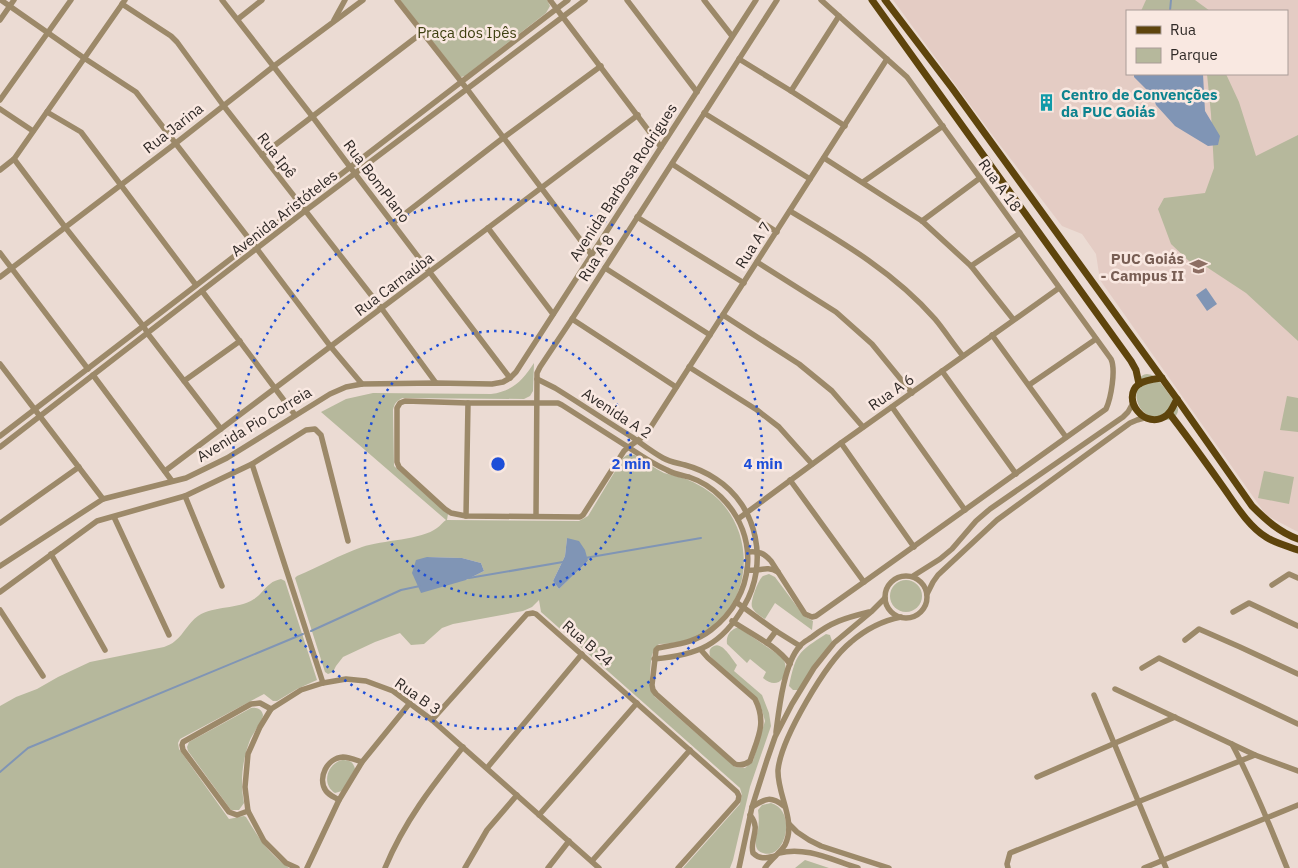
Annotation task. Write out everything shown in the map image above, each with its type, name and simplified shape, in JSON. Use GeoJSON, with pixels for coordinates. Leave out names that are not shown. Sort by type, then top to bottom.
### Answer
{"type":"FeatureCollection","features":[{"type":"Feature","properties":{"kind":"main road"},"geometry":{"type":"LineString","coordinates":[[872,0],[1131,361],[1136,370],[1139,384]]}},
{"type":"Feature","properties":{"kind":"main road"},"geometry":{"type":"LineString","coordinates":[[885,0],[1178,398],[1252,506],[1280,531],[1298,539]]}},
{"type":"Feature","properties":{"kind":"main road"},"geometry":{"type":"LineString","coordinates":[[1162,378],[1139,384],[1135,388],[1132,403],[1137,412],[1144,418],[1154,420],[1161,418],[1169,413],[1178,398]]}},
{"type":"Feature","properties":{"kind":"main road"},"geometry":{"type":"LineString","coordinates":[[1169,413],[1254,528],[1266,538],[1298,550]]}},
{"type":"Feature","properties":{"kind":"street"},"geometry":{"type":"LineString","coordinates":[[1,0],[136,92],[331,347],[362,384]]}},
{"type":"Feature","properties":{"kind":"street"},"geometry":{"type":"LineString","coordinates":[[0,20],[14,0]]}},
{"type":"Feature","properties":{"kind":"street"},"geometry":{"type":"LineString","coordinates":[[0,100],[71,0]]}},
{"type":"Feature","properties":{"kind":"street","name":"Rua BomPlano"},"geometry":{"type":"LineString","coordinates":[[222,0],[510,378]]}},
{"type":"Feature","properties":{"kind":"street"},"geometry":{"type":"LineString","coordinates":[[238,19],[262,0]]}},
{"type":"Feature","properties":{"kind":"street"},"geometry":{"type":"LineString","coordinates":[[333,23],[345,0]]}},
{"type":"Feature","properties":{"kind":"street","name":"Rua Jarina"},"geometry":{"type":"LineString","coordinates":[[0,277],[274,66],[363,0]]}},
{"type":"Feature","properties":{"kind":"street"},"geometry":{"type":"LineString","coordinates":[[397,0],[467,89],[591,254]]}},
{"type":"Feature","properties":{"kind":"street"},"geometry":{"type":"LineString","coordinates":[[550,0],[661,147]]}},
{"type":"Feature","properties":{"kind":"street","name":"Avenida Aristóteles"},"geometry":{"type":"LineString","coordinates":[[0,436],[568,0]]}},
{"type":"Feature","properties":{"kind":"street","name":"Avenida Aristóteles"},"geometry":{"type":"LineString","coordinates":[[0,447],[305,211],[585,0]]}},
{"type":"Feature","properties":{"kind":"street"},"geometry":{"type":"LineString","coordinates":[[627,0],[696,92]]}},
{"type":"Feature","properties":{"kind":"street"},"geometry":{"type":"LineString","coordinates":[[704,0],[732,36]]}},
{"type":"Feature","properties":{"kind":"street","name":"Avenida Barbosa Rodrigues"},"geometry":{"type":"LineString","coordinates":[[510,378],[516,372],[756,0]]}},
{"type":"Feature","properties":{"kind":"street","name":"Rua A 8"},"geometry":{"type":"LineString","coordinates":[[537,379],[540,367],[777,0]]}},
{"type":"Feature","properties":{"kind":"street","name":"Rua A 18"},"geometry":{"type":"LineString","coordinates":[[821,0],[907,77],[1111,359],[1114,368],[1106,409],[1066,437]]}},
{"type":"Feature","properties":{"kind":"street"},"geometry":{"type":"LineString","coordinates":[[0,170],[14,159],[124,2]]}},
{"type":"Feature","properties":{"kind":"street","name":"Rua Ipê"},"geometry":{"type":"LineString","coordinates":[[124,2],[177,42],[223,105],[382,309],[436,382]]}},
{"type":"Feature","properties":{"kind":"street"},"geometry":{"type":"LineString","coordinates":[[791,90],[839,16]]}},
{"type":"Feature","properties":{"kind":"street"},"geometry":{"type":"LineString","coordinates":[[262,155],[422,32]]}},
{"type":"Feature","properties":{"kind":"street"},"geometry":{"type":"LineString","coordinates":[[739,59],[791,90],[844,126]]}},
{"type":"Feature","properties":{"kind":"street","name":"Rua A 7"},"geometry":{"type":"LineString","coordinates":[[628,447],[646,433],[887,59]]}},
{"type":"Feature","properties":{"kind":"street"},"geometry":{"type":"LineString","coordinates":[[393,224],[601,66]]}},
{"type":"Feature","properties":{"kind":"street"},"geometry":{"type":"LineString","coordinates":[[0,109],[33,131]]}},
{"type":"Feature","properties":{"kind":"street"},"geometry":{"type":"LineString","coordinates":[[47,112],[81,132],[196,285]]}},
{"type":"Feature","properties":{"kind":"street"},"geometry":{"type":"LineString","coordinates":[[704,113],[810,180]]}},
{"type":"Feature","properties":{"kind":"street","name":"Rua Carnaúba"},"geometry":{"type":"LineString","coordinates":[[165,471],[638,116]]}},
{"type":"Feature","properties":{"kind":"street"},"geometry":{"type":"LineString","coordinates":[[863,182],[942,126]]}},
{"type":"Feature","properties":{"kind":"street"},"geometry":{"type":"LineString","coordinates":[[824,158],[922,222],[971,266],[1013,320]]}},
{"type":"Feature","properties":{"kind":"street"},"geometry":{"type":"LineString","coordinates":[[14,159],[221,430]]}},
{"type":"Feature","properties":{"kind":"street"},"geometry":{"type":"LineString","coordinates":[[672,164],[777,232]]}},
{"type":"Feature","properties":{"kind":"street"},"geometry":{"type":"LineString","coordinates":[[922,222],[980,178]]}},
{"type":"Feature","properties":{"kind":"street"},"geometry":{"type":"LineString","coordinates":[[790,210],[840,240],[903,288],[935,319],[963,356]]}},
{"type":"Feature","properties":{"kind":"street"},"geometry":{"type":"LineString","coordinates":[[637,217],[744,283]]}},
{"type":"Feature","properties":{"kind":"street"},"geometry":{"type":"LineString","coordinates":[[488,228],[553,314]]}},
{"type":"Feature","properties":{"kind":"street"},"geometry":{"type":"LineString","coordinates":[[971,266],[1020,233]]}},
{"type":"Feature","properties":{"kind":"street"},"geometry":{"type":"LineString","coordinates":[[0,253],[88,369]]}},
{"type":"Feature","properties":{"kind":"street"},"geometry":{"type":"LineString","coordinates":[[757,262],[836,312],[872,344],[912,393]]}},
{"type":"Feature","properties":{"kind":"street"},"geometry":{"type":"LineString","coordinates":[[605,268],[710,336]]}},
{"type":"Feature","properties":{"kind":"street","name":"Rua A 6"},"geometry":{"type":"LineString","coordinates":[[738,519],[863,427],[1059,288]]}},
{"type":"Feature","properties":{"kind":"street"},"geometry":{"type":"LineString","coordinates":[[202,291],[295,415]]}},
{"type":"Feature","properties":{"kind":"street"},"geometry":{"type":"LineString","coordinates":[[723,315],[800,364],[832,391],[863,427]]}},
{"type":"Feature","properties":{"kind":"street"},"geometry":{"type":"LineString","coordinates":[[572,319],[676,388]]}},
{"type":"Feature","properties":{"kind":"street"},"geometry":{"type":"LineString","coordinates":[[748,552],[762,553],[766,556],[808,616],[816,616],[1066,437],[992,335]]}},
{"type":"Feature","properties":{"kind":"street"},"geometry":{"type":"LineString","coordinates":[[1029,385],[1096,339]]}},
{"type":"Feature","properties":{"kind":"street"},"geometry":{"type":"LineString","coordinates":[[184,381],[240,341]]}},
{"type":"Feature","properties":{"kind":"street"},"geometry":{"type":"LineString","coordinates":[[0,364],[103,499]]}},
{"type":"Feature","properties":{"kind":"street"},"geometry":{"type":"LineString","coordinates":[[689,367],[779,427],[812,464]]}},
{"type":"Feature","properties":{"kind":"street"},"geometry":{"type":"LineString","coordinates":[[942,371],[1016,474]]}},
{"type":"Feature","properties":{"kind":"street"},"geometry":{"type":"LineString","coordinates":[[93,375],[172,481]]}},
{"type":"Feature","properties":{"kind":"street","name":"Avenida Pio Correia"},"geometry":{"type":"LineString","coordinates":[[0,566],[103,499],[186,478],[227,458],[330,394],[346,387],[362,384],[436,382],[492,384],[510,378]]}},
{"type":"Feature","properties":{"kind":"street"},"geometry":{"type":"LineString","coordinates":[[536,516],[537,379]]}},
{"type":"Feature","properties":{"kind":"street","name":"Avenida A 2"},"geometry":{"type":"LineString","coordinates":[[466,516],[451,513],[445,509],[399,466],[397,462],[397,408],[400,403],[404,401],[558,403],[666,470],[690,478],[712,490],[730,507],[738,519],[746,540],[748,570],[743,589],[726,616],[700,637],[677,646],[658,648],[654,658],[675,656],[701,650],[719,639],[734,622],[749,597],[756,571],[757,552],[754,530],[748,512],[741,501],[717,479],[700,470],[664,459],[556,388],[537,379]]}},
{"type":"Feature","properties":{"kind":"street"},"geometry":{"type":"LineString","coordinates":[[468,403],[466,516],[580,517],[628,447]]}},
{"type":"Feature","properties":{"kind":"street"},"geometry":{"type":"LineString","coordinates":[[913,576],[923,583],[927,594],[927,601],[915,616],[901,617],[890,610],[885,598],[889,585],[894,580],[899,577],[913,576],[940,559],[990,509],[1123,416],[1128,412],[1132,403]]}},
{"type":"Feature","properties":{"kind":"street"},"geometry":{"type":"LineString","coordinates":[[892,408],[965,510]]}},
{"type":"Feature","properties":{"kind":"street"},"geometry":{"type":"LineString","coordinates":[[927,594],[938,575],[997,520],[1130,423],[1144,418]]}},
{"type":"Feature","properties":{"kind":"street"},"geometry":{"type":"LineString","coordinates":[[0,592],[97,521],[185,496],[252,464],[306,430],[314,429],[321,435],[348,541]]}},
{"type":"Feature","properties":{"kind":"street"},"geometry":{"type":"LineString","coordinates":[[841,443],[914,546]]}},
{"type":"Feature","properties":{"kind":"street"},"geometry":{"type":"LineString","coordinates":[[252,464],[323,682]]}},
{"type":"Feature","properties":{"kind":"street"},"geometry":{"type":"LineString","coordinates":[[0,523],[79,467]]}},
{"type":"Feature","properties":{"kind":"street"},"geometry":{"type":"LineString","coordinates":[[790,480],[864,582]]}},
{"type":"Feature","properties":{"kind":"street"},"geometry":{"type":"LineString","coordinates":[[185,496],[222,586]]}},
{"type":"Feature","properties":{"kind":"street"},"geometry":{"type":"LineString","coordinates":[[114,516],[169,635]]}},
{"type":"Feature","properties":{"kind":"street"},"geometry":{"type":"LineString","coordinates":[[51,554],[105,650]]}},
{"type":"Feature","properties":{"kind":"street"},"geometry":{"type":"LineString","coordinates":[[748,570],[756,571],[769,568],[778,572]]}},
{"type":"Feature","properties":{"kind":"street"},"geometry":{"type":"LineString","coordinates":[[1272,585],[1289,574],[1298,578]]}},
{"type":"Feature","properties":{"kind":"street"},"geometry":{"type":"LineString","coordinates":[[775,737],[792,704],[819,662],[834,643],[885,598]]}},
{"type":"Feature","properties":{"kind":"street"},"geometry":{"type":"LineString","coordinates":[[736,602],[800,646]]}},
{"type":"Feature","properties":{"kind":"street"},"geometry":{"type":"LineString","coordinates":[[1234,612],[1249,603],[1298,626]]}},
{"type":"Feature","properties":{"kind":"street"},"geometry":{"type":"LineString","coordinates":[[0,610],[43,676]]}},
{"type":"Feature","properties":{"kind":"street"},"geometry":{"type":"LineString","coordinates":[[739,868],[752,806],[775,737],[790,664],[800,646],[821,630],[834,622],[871,612]]}},
{"type":"Feature","properties":{"kind":"street","name":"Rua B 24"},"geometry":{"type":"LineString","coordinates":[[432,720],[527,614],[536,614],[738,792],[738,800],[678,868]]}},
{"type":"Feature","properties":{"kind":"street"},"geometry":{"type":"LineString","coordinates":[[726,616],[767,643],[790,664]]}},
{"type":"Feature","properties":{"kind":"street"},"geometry":{"type":"LineString","coordinates":[[765,868],[784,847],[789,835],[789,824],[779,784],[778,770],[782,750],[807,702],[832,661],[849,643],[879,623],[901,617]]}},
{"type":"Feature","properties":{"kind":"street"},"geometry":{"type":"LineString","coordinates":[[1185,640],[1198,629],[1298,674]]}},
{"type":"Feature","properties":{"kind":"street"},"geometry":{"type":"LineString","coordinates":[[767,643],[776,631]]}},
{"type":"Feature","properties":{"kind":"street"},"geometry":{"type":"LineString","coordinates":[[654,658],[652,685],[656,694],[735,764],[746,764],[750,761],[760,730],[762,719],[759,708],[754,699],[701,650]]}},
{"type":"Feature","properties":{"kind":"street"},"geometry":{"type":"LineString","coordinates":[[487,768],[582,654]]}},
{"type":"Feature","properties":{"kind":"street"},"geometry":{"type":"LineString","coordinates":[[1142,668],[1159,658],[1298,724]]}},
{"type":"Feature","properties":{"kind":"street","name":"Rua B 3"},"geometry":{"type":"LineString","coordinates":[[297,868],[286,863],[264,841],[248,811],[245,787],[248,754],[260,727],[271,709],[301,690],[323,682],[346,679],[366,681],[393,690],[432,720],[599,868]]}},
{"type":"Feature","properties":{"kind":"street"},"geometry":{"type":"LineString","coordinates":[[1115,689],[1255,755],[1298,771]]}},
{"type":"Feature","properties":{"kind":"street"},"geometry":{"type":"LineString","coordinates":[[1094,695],[1140,801],[1166,868]]}},
{"type":"Feature","properties":{"kind":"street"},"geometry":{"type":"LineString","coordinates":[[248,811],[237,815],[229,812],[182,745],[184,742],[251,704],[260,703],[271,709]]}},
{"type":"Feature","properties":{"kind":"street"},"geometry":{"type":"LineString","coordinates":[[307,868],[338,800],[362,762],[410,703]]}},
{"type":"Feature","properties":{"kind":"street"},"geometry":{"type":"LineString","coordinates":[[539,815],[637,703]]}},
{"type":"Feature","properties":{"kind":"street"},"geometry":{"type":"LineString","coordinates":[[1036,777],[1175,718]]}},
{"type":"Feature","properties":{"kind":"street"},"geometry":{"type":"LineString","coordinates":[[1232,744],[1266,818],[1286,868]]}},
{"type":"Feature","properties":{"kind":"street"},"geometry":{"type":"LineString","coordinates":[[385,868],[395,844],[425,796],[463,747]]}},
{"type":"Feature","properties":{"kind":"street"},"geometry":{"type":"LineString","coordinates":[[592,861],[690,750]]}},
{"type":"Feature","properties":{"kind":"street"},"geometry":{"type":"LineString","coordinates":[[1008,868],[1007,864],[1010,853],[1255,755]]}},
{"type":"Feature","properties":{"kind":"street"},"geometry":{"type":"LineString","coordinates":[[338,800],[327,793],[324,786],[323,779],[327,766],[334,760],[342,757],[362,762]]}},
{"type":"Feature","properties":{"kind":"street"},"geometry":{"type":"LineString","coordinates":[[464,868],[487,830],[517,795]]}},
{"type":"Feature","properties":{"kind":"street"},"geometry":{"type":"LineString","coordinates":[[752,806],[771,799],[777,800],[784,806]]}},
{"type":"Feature","properties":{"kind":"street"},"geometry":{"type":"LineString","coordinates":[[1144,868],[1298,805]]}},
{"type":"Feature","properties":{"kind":"street"},"geometry":{"type":"LineString","coordinates":[[750,815],[756,827],[752,844],[753,853],[757,857],[762,858],[790,850],[805,851],[858,868]]}},
{"type":"Feature","properties":{"kind":"street"},"geometry":{"type":"LineString","coordinates":[[789,824],[808,840],[821,846],[889,868]]}},
{"type":"Feature","properties":{"kind":"street"},"geometry":{"type":"LineString","coordinates":[[548,868],[569,841]]}},
{"type":"Feature","properties":{"kind":"shaded area","name":"PUC Goiás - Campus II"},"geometry":{"type":"Polygon","coordinates":[[[893,0],[1298,0],[1298,532],[1266,515],[1100,280],[1096,254],[1082,234],[1062,226],[893,0]]]}},
{"type":"Feature","properties":{"kind":"green space","name":"Praça dos Ipês"},"geometry":{"type":"Polygon","coordinates":[[[400,0],[547,0],[550,6],[546,13],[465,76],[461,77],[400,0]]]}},
{"type":"Feature","properties":{"kind":"green space"},"geometry":{"type":"Polygon","coordinates":[[[1146,0],[1195,0],[1209,10],[1141,10],[1146,0]]]}},
{"type":"Feature","properties":{"kind":"green space"},"geometry":{"type":"Polygon","coordinates":[[[1207,75],[1226,75],[1239,102],[1256,156],[1298,135],[1298,341],[1246,293],[1205,266],[1190,262],[1171,244],[1158,209],[1164,198],[1205,193],[1214,168],[1207,75]]]}},
{"type":"Feature","properties":{"kind":"green space"},"geometry":{"type":"Polygon","coordinates":[[[534,363],[533,391],[530,396],[524,399],[403,398],[399,400],[393,410],[394,466],[448,514],[447,520],[579,521],[588,516],[623,458],[630,454],[635,455],[664,473],[699,485],[721,502],[732,517],[739,533],[744,568],[740,586],[733,602],[723,617],[709,629],[698,636],[685,640],[659,644],[652,655],[650,677],[651,688],[655,697],[735,767],[745,768],[753,761],[765,721],[761,707],[710,656],[711,648],[717,645],[723,648],[737,665],[734,671],[762,695],[769,713],[771,726],[750,787],[730,868],[683,868],[740,804],[742,795],[740,788],[541,612],[539,600],[532,607],[523,611],[453,624],[442,628],[424,644],[411,645],[400,633],[343,657],[333,672],[328,674],[325,672],[295,578],[362,547],[430,532],[446,520],[321,412],[346,399],[373,393],[499,393],[517,384],[534,363]],[[567,538],[565,556],[553,581],[559,589],[588,561],[567,538]],[[427,557],[466,580],[484,571],[481,563],[462,558],[427,557]]]}},
{"type":"Feature","properties":{"kind":"green space"},"geometry":{"type":"Polygon","coordinates":[[[1147,374],[1153,375],[1157,379],[1177,406],[1178,413],[1173,418],[1166,420],[1153,418],[1147,415],[1139,406],[1136,395],[1139,380],[1147,374]]]}},
{"type":"Feature","properties":{"kind":"green space"},"geometry":{"type":"Polygon","coordinates":[[[1287,396],[1298,398],[1298,432],[1280,430],[1287,396]]]}},
{"type":"Feature","properties":{"kind":"green space"},"geometry":{"type":"Polygon","coordinates":[[[1264,471],[1294,477],[1289,504],[1258,498],[1264,471]]]}},
{"type":"Feature","properties":{"kind":"green space"},"geometry":{"type":"Polygon","coordinates":[[[769,574],[775,577],[804,616],[813,621],[812,630],[775,603],[765,619],[754,611],[752,604],[757,586],[763,576],[769,574]]]}},
{"type":"Feature","properties":{"kind":"green space"},"geometry":{"type":"Polygon","coordinates":[[[281,579],[285,581],[317,680],[277,701],[273,701],[264,694],[180,739],[178,743],[179,749],[229,819],[246,817],[275,857],[289,868],[0,868],[0,706],[90,662],[164,647],[174,642],[198,616],[212,610],[247,602],[256,597],[271,583],[281,579]]]}},
{"type":"Feature","properties":{"kind":"green space"},"geometry":{"type":"Polygon","coordinates":[[[906,580],[912,581],[917,585],[921,590],[921,602],[917,607],[912,611],[906,612],[900,611],[895,607],[891,602],[890,596],[891,590],[895,585],[900,581],[906,580]]]}},
{"type":"Feature","properties":{"kind":"green space"},"geometry":{"type":"Polygon","coordinates":[[[736,628],[739,628],[782,657],[786,668],[783,678],[779,682],[769,682],[763,678],[766,672],[750,659],[747,663],[727,644],[729,635],[736,628]]]}},
{"type":"Feature","properties":{"kind":"green space"},"geometry":{"type":"Polygon","coordinates":[[[826,634],[830,635],[832,641],[798,690],[793,690],[789,686],[796,660],[809,645],[826,634]]]}},
{"type":"Feature","properties":{"kind":"green space"},"geometry":{"type":"Polygon","coordinates":[[[251,708],[258,709],[263,715],[250,740],[245,756],[242,779],[244,803],[239,810],[231,810],[187,747],[189,742],[251,708]]]}},
{"type":"Feature","properties":{"kind":"green space"},"geometry":{"type":"Polygon","coordinates":[[[342,760],[350,761],[355,769],[342,791],[335,793],[328,785],[328,775],[333,766],[342,760]]]}},
{"type":"Feature","properties":{"kind":"green space"},"geometry":{"type":"Polygon","coordinates":[[[771,803],[779,808],[784,815],[786,824],[785,834],[777,850],[771,853],[763,853],[757,849],[755,843],[759,825],[758,810],[762,805],[771,803]]]}},
{"type":"Feature","properties":{"kind":"green space"},"geometry":{"type":"Polygon","coordinates":[[[805,860],[829,868],[795,868],[805,860]]]}},
{"type":"Feature","properties":{"kind":"water"},"geometry":{"type":"Polygon","coordinates":[[[1134,75],[1203,75],[1205,111],[1220,136],[1218,145],[1208,146],[1175,126],[1156,105],[1146,89],[1134,75]]]}},
{"type":"Feature","properties":{"kind":"water"},"geometry":{"type":"Polygon","coordinates":[[[1206,288],[1217,304],[1207,311],[1196,295],[1206,288]]]}},
{"type":"Feature","properties":{"kind":"water"},"geometry":{"type":"Polygon","coordinates":[[[567,538],[579,541],[585,550],[588,561],[559,589],[553,581],[565,556],[567,538]]]}},
{"type":"Feature","properties":{"kind":"water"},"geometry":{"type":"Polygon","coordinates":[[[427,557],[462,558],[481,563],[484,571],[466,580],[421,593],[412,573],[416,560],[427,557]]]}},
{"type":"Feature","properties":{"kind":"waterway"},"geometry":{"type":"LineString","coordinates":[[1170,10],[1171,0]]}},
{"type":"Feature","properties":{"kind":"waterway"},"geometry":{"type":"LineString","coordinates":[[585,558],[701,538]]}},
{"type":"Feature","properties":{"kind":"waterway"},"geometry":{"type":"LineString","coordinates":[[469,578],[563,562]]}},
{"type":"Feature","properties":{"kind":"waterway"},"geometry":{"type":"LineString","coordinates":[[311,631],[401,590],[420,586]]}},
{"type":"Feature","properties":{"kind":"waterway"},"geometry":{"type":"LineString","coordinates":[[0,772],[28,748],[303,634]]}},
{"type":"Feature","properties":{"kind":"place","name":"Centro de Convenções da PUC Goiás"},"geometry":{"type":"Point","coordinates":[1047,103]}},
{"type":"Feature","properties":{"kind":"place","name":"PUC Goiás - Campus II"},"geometry":{"type":"Point","coordinates":[1198,267]}}]}
